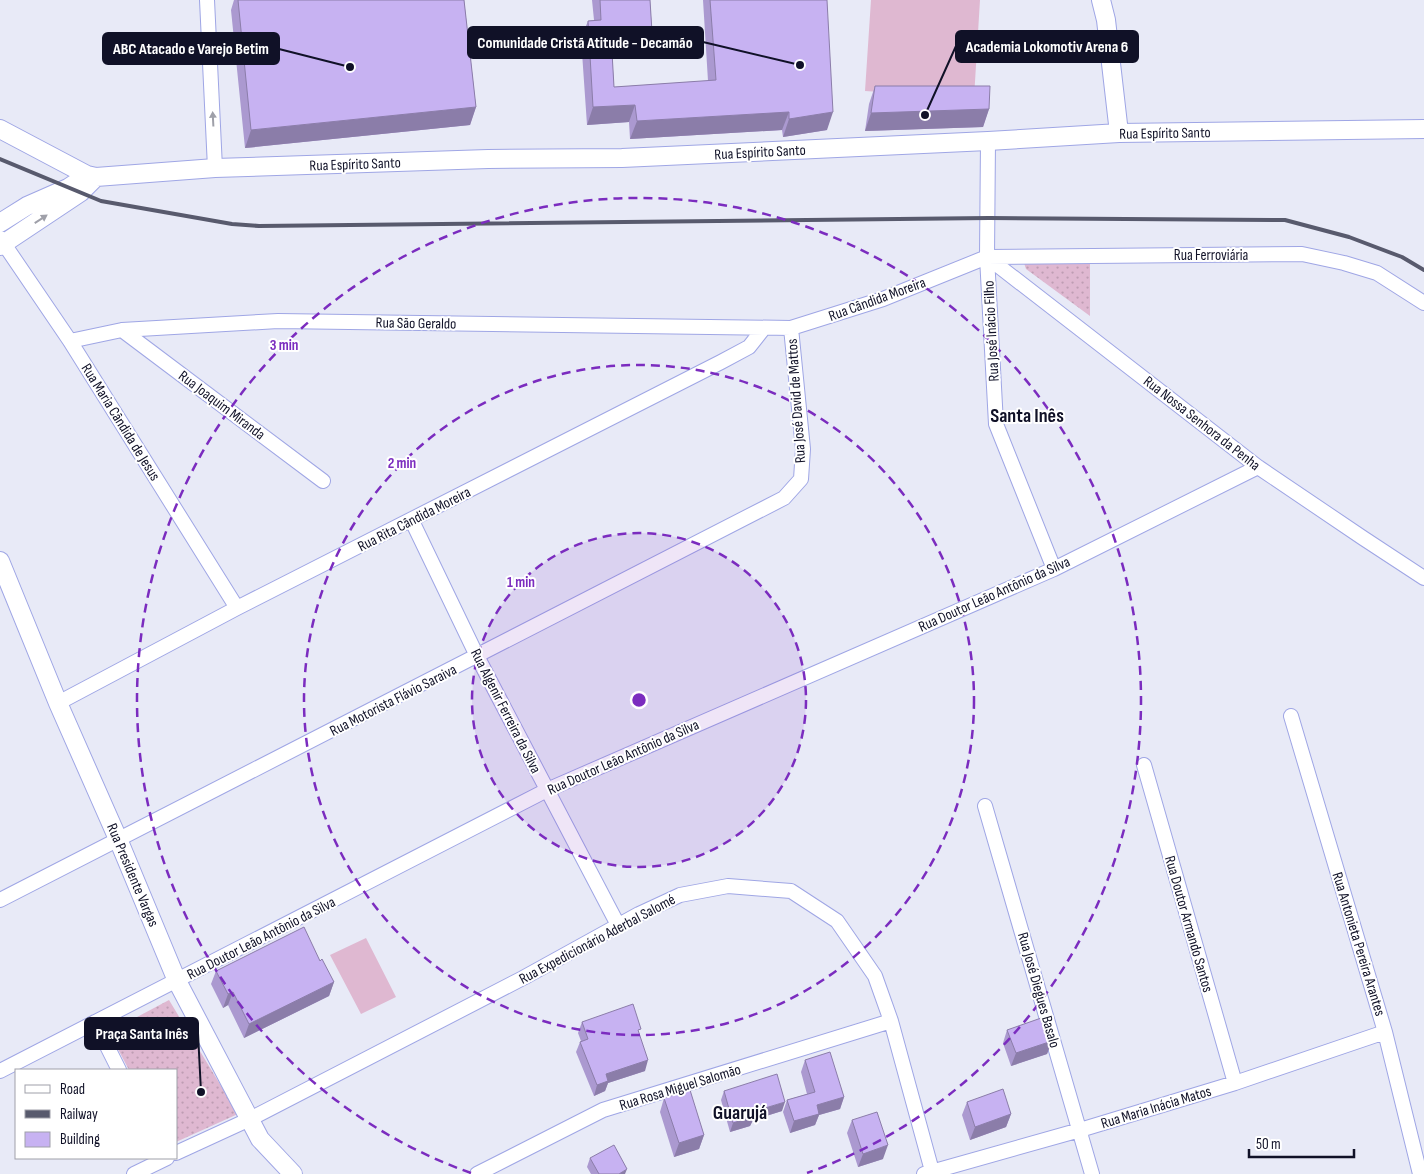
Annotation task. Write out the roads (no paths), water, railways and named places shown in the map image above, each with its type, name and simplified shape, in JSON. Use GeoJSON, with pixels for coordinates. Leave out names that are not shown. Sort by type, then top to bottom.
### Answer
{"type":"FeatureCollection","features":[{"type":"Feature","properties":{"kind":"street"},"geometry":{"type":"LineString","coordinates":[[207,0],[215,168]]}},
{"type":"Feature","properties":{"kind":"street"},"geometry":{"type":"LineString","coordinates":[[1101,0],[1106,20],[1119,133]]}},
{"type":"Feature","properties":{"kind":"street"},"geometry":{"type":"LineString","coordinates":[[0,129],[92,176]]}},
{"type":"Feature","properties":{"kind":"street","name":"Rua Espírito Santo"},"geometry":{"type":"LineString","coordinates":[[92,176],[215,168],[488,159],[622,158],[1119,133],[1424,130]]}},
{"type":"Feature","properties":{"kind":"street","name":"Rua José Inácio Filho"},"geometry":{"type":"LineString","coordinates":[[988,141],[987,256],[996,424],[1054,569]]}},
{"type":"Feature","properties":{"kind":"street"},"geometry":{"type":"LineString","coordinates":[[0,223],[27,206],[92,176]]}},
{"type":"Feature","properties":{"kind":"street"},"geometry":{"type":"LineString","coordinates":[[1,242],[81,192],[92,176]]}},
{"type":"Feature","properties":{"kind":"street","name":"Rua Maria Cândida de Jesus"},"geometry":{"type":"LineString","coordinates":[[1,242],[70,341],[237,608]]}},
{"type":"Feature","properties":{"kind":"street","name":"Rua Ferroviária"},"geometry":{"type":"LineString","coordinates":[[987,256],[1302,254],[1344,263],[1377,273],[1424,303]]}},
{"type":"Feature","properties":{"kind":"street","name":"Rua Cândida Moreira"},"geometry":{"type":"LineString","coordinates":[[764,328],[791,328],[883,299],[987,256]]}},
{"type":"Feature","properties":{"kind":"street","name":"Rua Nossa Senhora da Penha"},"geometry":{"type":"LineString","coordinates":[[987,256],[1258,467],[1424,578]]}},
{"type":"Feature","properties":{"kind":"street","name":"Rua São Geraldo"},"geometry":{"type":"LineString","coordinates":[[70,341],[122,330],[278,321],[764,328]]}},
{"type":"Feature","properties":{"kind":"street","name":"Rua Rita Cândida Moreira"},"geometry":{"type":"LineString","coordinates":[[58,703],[237,608],[412,521],[742,351],[748,347],[764,328]]}},
{"type":"Feature","properties":{"kind":"street","name":"Rua José David de Mattos"},"geometry":{"type":"LineString","coordinates":[[784,498],[801,479],[803,449],[791,328]]}},
{"type":"Feature","properties":{"kind":"street","name":"Rua Joaquim Miranda"},"geometry":{"type":"LineString","coordinates":[[122,330],[323,481]]}},
{"type":"Feature","properties":{"kind":"street","name":"Rua Doutor Leão Antônio da Silva"},"geometry":{"type":"LineString","coordinates":[[0,1071],[547,790],[1054,569],[1258,467]]}},
{"type":"Feature","properties":{"kind":"street","name":"Rua Motorista Flávio Saraiva"},"geometry":{"type":"LineString","coordinates":[[0,900],[784,498]]}},
{"type":"Feature","properties":{"kind":"street","name":"Rua Algenir Ferreira da Silva"},"geometry":{"type":"LineString","coordinates":[[412,521],[477,656],[618,925]]}},
{"type":"Feature","properties":{"kind":"street","name":"Rua Presidente Vargas"},"geometry":{"type":"LineString","coordinates":[[0,561],[58,703],[178,981],[260,1139],[293,1174]]}},
{"type":"Feature","properties":{"kind":"street","name":"Rua Antonieta Pereira Arantes"},"geometry":{"type":"LineString","coordinates":[[1291,716],[1385,1032],[1420,1174]]}},
{"type":"Feature","properties":{"kind":"street","name":"Rua Doutor Armando Santos"},"geometry":{"type":"LineString","coordinates":[[1144,765],[1235,1083]]}},
{"type":"Feature","properties":{"kind":"street","name":"Rua José Diegues Basalo"},"geometry":{"type":"LineString","coordinates":[[985,806],[1092,1174]]}},
{"type":"Feature","properties":{"kind":"street","name":"Rua Expedicionário Aderbal Salomé"},"geometry":{"type":"LineString","coordinates":[[178,1152],[250,1119],[523,978],[618,925],[680,895],[728,886],[791,890],[837,921],[875,976],[891,1021],[928,1173]]}},
{"type":"Feature","properties":{"kind":"street","name":"Rua Rosa Miguel Salomão"},"geometry":{"type":"LineString","coordinates":[[478,1174],[603,1110],[891,1021]]}},
{"type":"Feature","properties":{"kind":"street"},"geometry":{"type":"LineString","coordinates":[[95,1022],[118,1069]]}},
{"type":"Feature","properties":{"kind":"street","name":"Rua Maria Inácia Matos"},"geometry":{"type":"LineString","coordinates":[[928,1173],[1235,1083],[1385,1032]]}},
{"type":"Feature","properties":{"kind":"street"},"geometry":{"type":"LineString","coordinates":[[134,1174],[162,1159]]}},
{"type":"Feature","properties":{"kind":"street"},"geometry":{"type":"LineString","coordinates":[[162,1174],[164,1159]]}},
{"type":"Feature","properties":{"kind":"railway"},"geometry":{"type":"LineString","coordinates":[[0,159],[101,201],[232,224],[259,226],[989,218],[1285,220],[1349,237],[1402,257],[1424,270]]}},
{"type":"Feature","properties":{"kind":"place","name":"Comunidade Cristã Atitude - Decamão"},"geometry":{"type":"Point","coordinates":[800,65]}},
{"type":"Feature","properties":{"kind":"place","name":"ABC Atacado e Varejo Betim"},"geometry":{"type":"Point","coordinates":[350,67]}},
{"type":"Feature","properties":{"kind":"place","name":"Academia Lokomotiv Arena 6"},"geometry":{"type":"Point","coordinates":[925,115]}},
{"type":"Feature","properties":{"kind":"place","name":"Praça Santa Inês"},"geometry":{"type":"Point","coordinates":[201,1092]}},
{"type":"Feature","properties":{"kind":"district","name":"Santa Inês"},"geometry":{"type":"Point","coordinates":[1027,415]}},
{"type":"Feature","properties":{"kind":"district","name":"Guarujá"},"geometry":{"type":"Point","coordinates":[740,1112]}}]}
